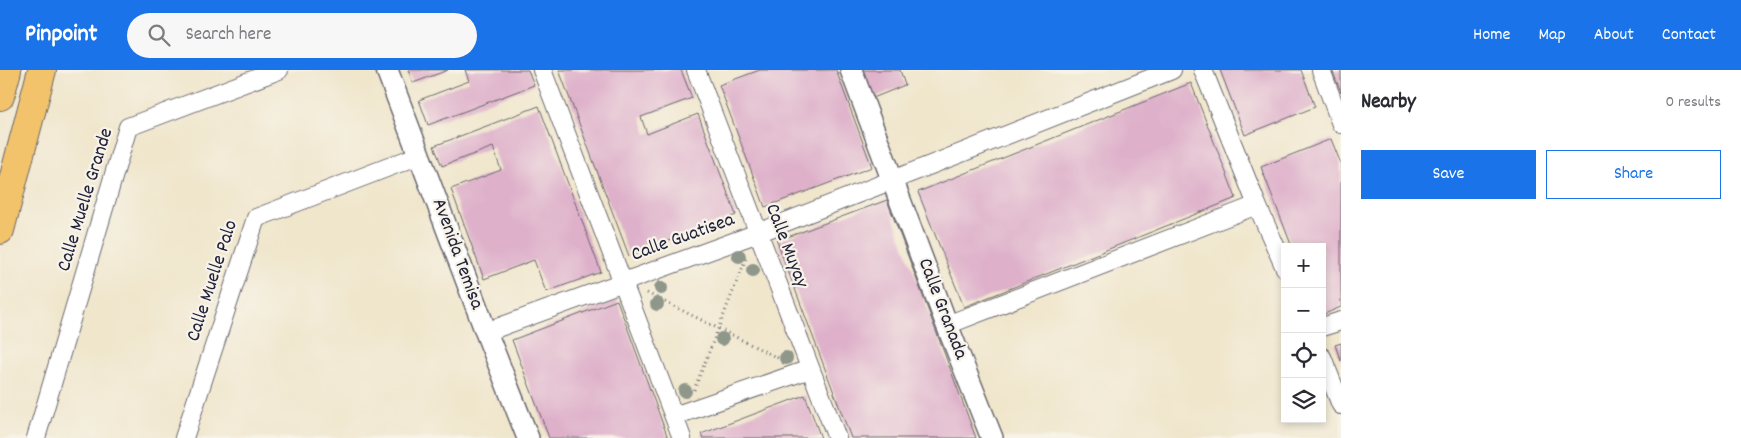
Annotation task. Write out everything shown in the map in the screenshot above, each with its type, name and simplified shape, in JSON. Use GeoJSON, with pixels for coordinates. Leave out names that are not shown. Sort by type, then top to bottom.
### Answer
{"type":"FeatureCollection","features":[{"type":"Feature","properties":{"kind":"highway"},"geometry":{"type":"LineString","coordinates":[[0,96],[7,70]]}},
{"type":"Feature","properties":{"kind":"highway"},"geometry":{"type":"LineString","coordinates":[[0,230],[42,70]]}},
{"type":"Feature","properties":{"kind":"street","name":"Calle Muelle Grande"},"geometry":{"type":"LineString","coordinates":[[36,438],[128,127],[279,70]]}},
{"type":"Feature","properties":{"kind":"street","name":"Avenida Temisa"},"geometry":{"type":"LineString","coordinates":[[387,70],[528,438]]}},
{"type":"Feature","properties":{"kind":"street"},"geometry":{"type":"LineString","coordinates":[[542,70],[682,438]]}},
{"type":"Feature","properties":{"kind":"street","name":"Calle Muyay"},"geometry":{"type":"LineString","coordinates":[[696,70],[758,233],[802,372],[837,438]]}},
{"type":"Feature","properties":{"kind":"street","name":"Calle Granada"},"geometry":{"type":"LineString","coordinates":[[850,70],[992,438]]}},
{"type":"Feature","properties":{"kind":"street","name":"Calle Guatisea"},"geometry":{"type":"LineString","coordinates":[[486,332],[758,233],[1172,70]]}},
{"type":"Feature","properties":{"kind":"street"},"geometry":{"type":"LineString","coordinates":[[1204,70],[1256,204],[1281,259]]}},
{"type":"Feature","properties":{"kind":"street"},"geometry":{"type":"LineString","coordinates":[[1321,70],[1341,124]]}},
{"type":"Feature","properties":{"kind":"street","name":"Calle Muelle Palo"},"geometry":{"type":"LineString","coordinates":[[184,438],[256,218],[420,155]]}},
{"type":"Feature","properties":{"kind":"street"},"geometry":{"type":"LineString","coordinates":[[947,325],[1256,204]]}},
{"type":"Feature","properties":{"kind":"street"},"geometry":{"type":"LineString","coordinates":[[1326,326],[1341,321]]}},
{"type":"Feature","properties":{"kind":"street"},"geometry":{"type":"LineString","coordinates":[[1326,367],[1341,406]]}},
{"type":"Feature","properties":{"kind":"street"},"geometry":{"type":"LineString","coordinates":[[674,416],[802,372]]}},
{"type":"Feature","properties":{"kind":"path"},"geometry":{"type":"LineString","coordinates":[[693,391],[750,250]]}},
{"type":"Feature","properties":{"kind":"path"},"geometry":{"type":"LineString","coordinates":[[639,289],[791,364],[802,372]]}},
{"type":"Feature","properties":{"kind":"building"},"geometry":{"type":"Polygon","coordinates":[[[408,70],[448,70],[413,83],[408,70]]]}},
{"type":"Feature","properties":{"kind":"building"},"geometry":{"type":"Polygon","coordinates":[[[465,70],[528,70],[534,85],[428,125],[419,100],[469,81],[465,70]]]}},
{"type":"Feature","properties":{"kind":"building"},"geometry":{"type":"Polygon","coordinates":[[[559,70],[681,70],[692,98],[641,117],[647,134],[698,114],[736,215],[629,256],[559,70]]]}},
{"type":"Feature","properties":{"kind":"building"},"geometry":{"type":"Polygon","coordinates":[[[760,70],[836,70],[872,167],[765,207],[719,85],[760,70]]]}},
{"type":"Feature","properties":{"kind":"building"},"geometry":{"type":"Polygon","coordinates":[[[863,70],[900,70],[905,85],[873,98],[863,70]]]}},
{"type":"Feature","properties":{"kind":"building"},"geometry":{"type":"Polygon","coordinates":[[[1220,70],[1301,70],[1315,107],[1245,135],[1220,70]]]}},
{"type":"Feature","properties":{"kind":"building"},"geometry":{"type":"Polygon","coordinates":[[[1332,70],[1341,70],[1341,92],[1332,70]]]}},
{"type":"Feature","properties":{"kind":"building"},"geometry":{"type":"Polygon","coordinates":[[[1191,83],[1236,198],[964,307],[918,192],[1191,83]]]}},
{"type":"Feature","properties":{"kind":"building"},"geometry":{"type":"Polygon","coordinates":[[[539,106],[601,272],[546,292],[534,260],[484,279],[451,189],[501,170],[493,147],[442,166],[434,146],[539,106]]]}},
{"type":"Feature","properties":{"kind":"building"},"geometry":{"type":"Polygon","coordinates":[[[1331,139],[1341,164],[1341,307],[1326,313],[1326,243],[1290,243],[1261,167],[1331,139]]]}},
{"type":"Feature","properties":{"kind":"building"},"geometry":{"type":"Polygon","coordinates":[[[887,200],[976,438],[851,438],[777,241],[887,200]]]}},
{"type":"Feature","properties":{"kind":"building"},"geometry":{"type":"Polygon","coordinates":[[[617,300],[668,438],[549,438],[512,340],[617,300]]]}},
{"type":"Feature","properties":{"kind":"building"},"geometry":{"type":"Polygon","coordinates":[[[1341,343],[1341,361],[1335,345],[1341,343]]]}},
{"type":"Feature","properties":{"kind":"building"},"geometry":{"type":"Polygon","coordinates":[[[805,395],[821,438],[703,438],[701,434],[805,395]]]}}]}
